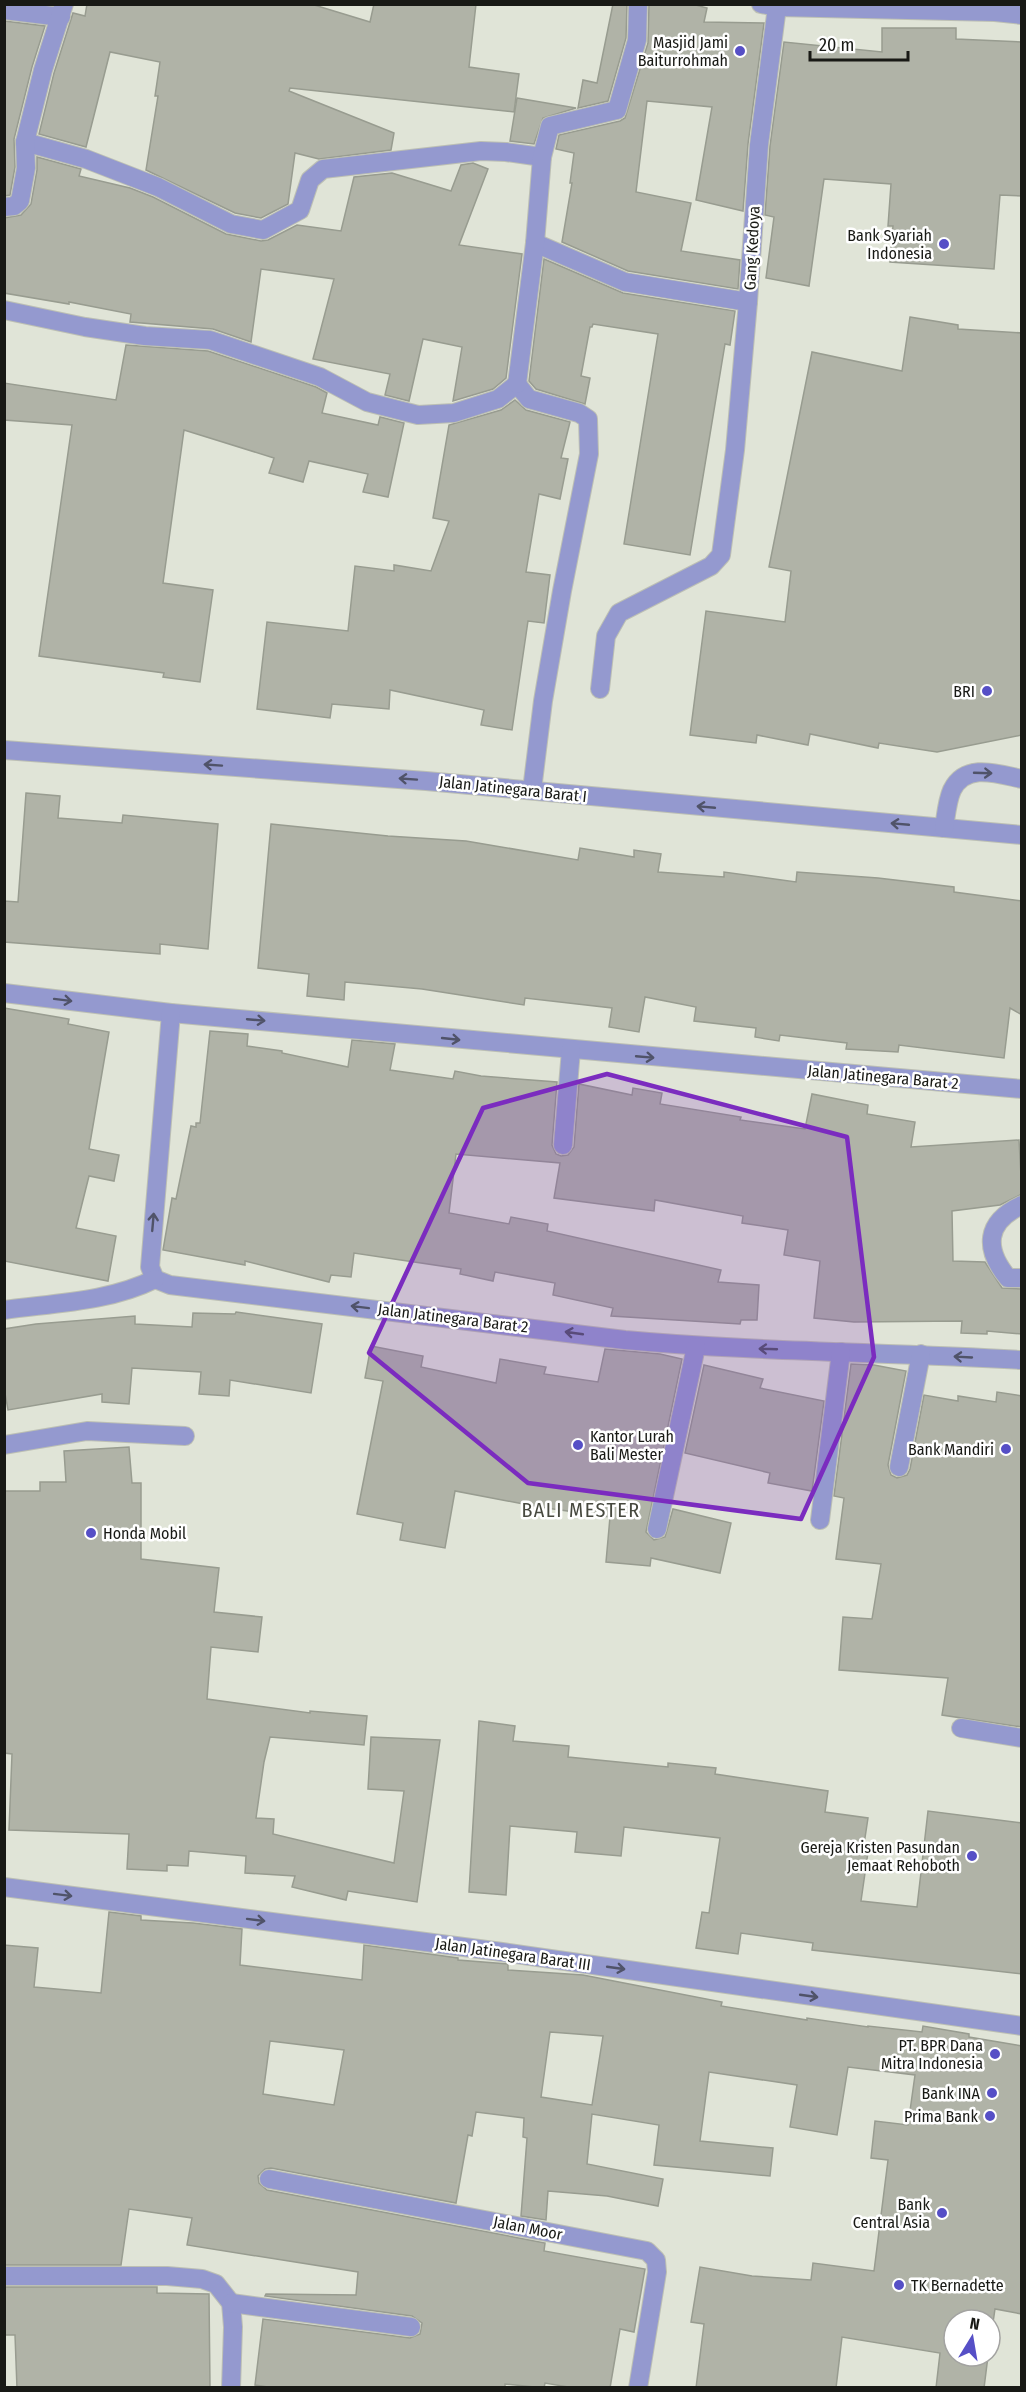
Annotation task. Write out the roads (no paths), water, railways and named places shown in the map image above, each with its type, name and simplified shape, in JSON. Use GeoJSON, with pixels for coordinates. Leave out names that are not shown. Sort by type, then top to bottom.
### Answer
{"type":"FeatureCollection","features":[{"type":"Feature","properties":{"kind":"street"},"geometry":{"type":"LineString","coordinates":[[4,310],[135,335],[210,340],[320,377],[367,402],[418,415],[454,413],[498,399],[517,384],[535,243],[542,157],[550,126],[617,110],[637,40],[638,4]]}},
{"type":"Feature","properties":{"kind":"street"},"geometry":{"type":"LineString","coordinates":[[769,6],[995,12],[1022,15]]}},
{"type":"Feature","properties":{"kind":"street","name":"Gang Kedoya"},"geometry":{"type":"LineString","coordinates":[[535,243],[625,282],[748,303],[769,6]]}},
{"type":"Feature","properties":{"kind":"street"},"geometry":{"type":"LineString","coordinates":[[4,10],[62,11],[43,70],[25,142],[26,168],[20,201],[15,206],[4,207]]}},
{"type":"Feature","properties":{"kind":"street"},"geometry":{"type":"LineString","coordinates":[[25,142],[86,159],[158,187],[231,224],[263,230],[300,210],[310,180],[323,169],[481,151],[542,157]]}},
{"type":"Feature","properties":{"kind":"street"},"geometry":{"type":"LineString","coordinates":[[600,688],[606,636],[619,613],[711,566],[721,555],[735,450],[748,303]]}},
{"type":"Feature","properties":{"kind":"street"},"geometry":{"type":"LineString","coordinates":[[517,384],[529,399],[579,413],[588,419],[590,432],[589,454],[580,487],[558,613],[531,790]]}},
{"type":"Feature","properties":{"kind":"street","name":"Jalan Jatinegara Barat I"},"geometry":{"type":"LineString","coordinates":[[4,750],[531,790],[1022,835]]}},
{"type":"Feature","properties":{"kind":"street"},"geometry":{"type":"LineString","coordinates":[[944,828],[952,790],[962,777],[981,771],[1022,779]]}},
{"type":"Feature","properties":{"kind":"street","name":"Jalan Jatinegara Barat 2"},"geometry":{"type":"LineString","coordinates":[[4,993],[171,1013],[1022,1089]]}},
{"type":"Feature","properties":{"kind":"street"},"geometry":{"type":"LineString","coordinates":[[4,1310],[116,1294],[155,1279],[150,1267],[171,1013]]}},
{"type":"Feature","properties":{"kind":"street"},"geometry":{"type":"LineString","coordinates":[[563,1145],[571,1050]]}},
{"type":"Feature","properties":{"kind":"street"},"geometry":{"type":"LineString","coordinates":[[1022,1205],[997,1222],[990,1240],[997,1264],[1008,1278],[1022,1278]]}},
{"type":"Feature","properties":{"kind":"street","name":"Jalan Jatinegara Barat 2"},"geometry":{"type":"LineString","coordinates":[[155,1279],[182,1286],[696,1347],[921,1354],[1022,1360]]}},
{"type":"Feature","properties":{"kind":"street"},"geometry":{"type":"LineString","coordinates":[[657,1529],[696,1347]]}},
{"type":"Feature","properties":{"kind":"street"},"geometry":{"type":"LineString","coordinates":[[820,1520],[841,1352]]}},
{"type":"Feature","properties":{"kind":"street"},"geometry":{"type":"LineString","coordinates":[[899,1467],[921,1354]]}},
{"type":"Feature","properties":{"kind":"street"},"geometry":{"type":"LineString","coordinates":[[4,1444],[87,1431],[185,1436]]}},
{"type":"Feature","properties":{"kind":"street"},"geometry":{"type":"LineString","coordinates":[[961,1728],[1022,1738]]}},
{"type":"Feature","properties":{"kind":"street","name":"Jalan Jatinegara Barat III"},"geometry":{"type":"LineString","coordinates":[[4,1887],[502,1952],[1022,2026]]}},
{"type":"Feature","properties":{"kind":"street","name":"Jalan Moor"},"geometry":{"type":"LineString","coordinates":[[269,2179],[647,2251],[656,2260],[657,2272],[638,2388]]}},
{"type":"Feature","properties":{"kind":"street"},"geometry":{"type":"LineString","coordinates":[[4,2276],[167,2276],[202,2279],[216,2284],[231,2303],[233,2327],[231,2388]]}},
{"type":"Feature","properties":{"kind":"street"},"geometry":{"type":"LineString","coordinates":[[231,2303],[411,2327]]}},
{"type":"Feature","properties":{"kind":"place","name":"Masjid Jami Baiturrohmah"},"geometry":{"type":"Point","coordinates":[740,51]}},
{"type":"Feature","properties":{"kind":"place","name":"Bank Syariah Indonesia"},"geometry":{"type":"Point","coordinates":[944,244]}},
{"type":"Feature","properties":{"kind":"place","name":"BRI"},"geometry":{"type":"Point","coordinates":[987,691]}},
{"type":"Feature","properties":{"kind":"place","name":"Kantor Lurah Bali Mester"},"geometry":{"type":"Point","coordinates":[578,1445]}},
{"type":"Feature","properties":{"kind":"place","name":"Bank Mandiri"},"geometry":{"type":"Point","coordinates":[1006,1449]}},
{"type":"Feature","properties":{"kind":"place","name":"Honda Mobil"},"geometry":{"type":"Point","coordinates":[91,1533]}},
{"type":"Feature","properties":{"kind":"place","name":"Gereja Kristen Pasundan Jemaat Rehoboth"},"geometry":{"type":"Point","coordinates":[972,1856]}},
{"type":"Feature","properties":{"kind":"place","name":"PT. BPR Dana Mitra Indonesia"},"geometry":{"type":"Point","coordinates":[995,2054]}},
{"type":"Feature","properties":{"kind":"place","name":"Bank INA"},"geometry":{"type":"Point","coordinates":[992,2093]}},
{"type":"Feature","properties":{"kind":"place","name":"Prima Bank"},"geometry":{"type":"Point","coordinates":[990,2116]}},
{"type":"Feature","properties":{"kind":"place","name":"Bank Central Asia"},"geometry":{"type":"Point","coordinates":[942,2213]}},
{"type":"Feature","properties":{"kind":"place","name":"TK Bernadette"},"geometry":{"type":"Point","coordinates":[899,2285]}},
{"type":"Feature","properties":{"kind":"district","name":"BALI MESTER"},"geometry":{"type":"Point","coordinates":[581,1510]}}]}
